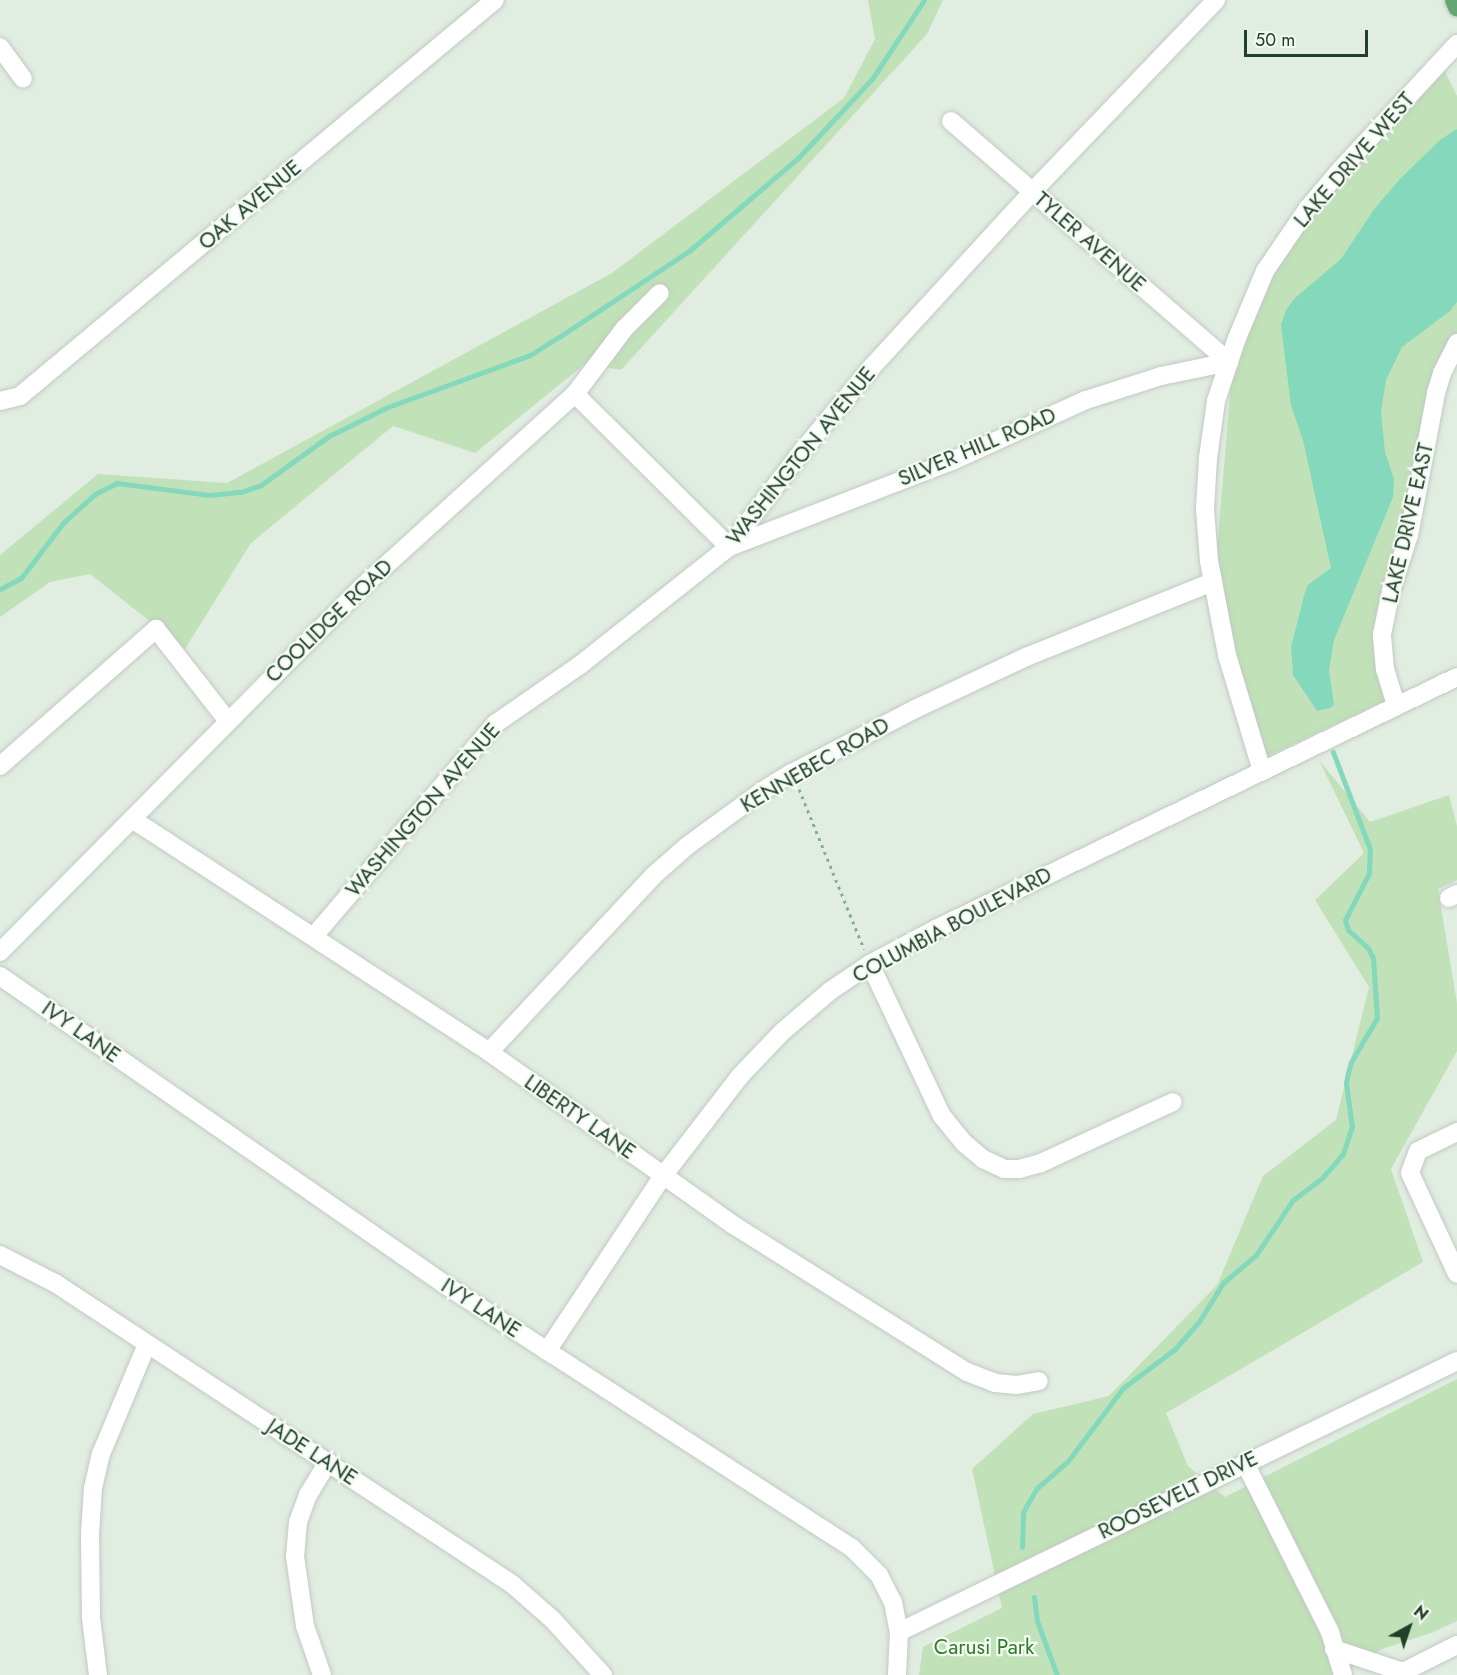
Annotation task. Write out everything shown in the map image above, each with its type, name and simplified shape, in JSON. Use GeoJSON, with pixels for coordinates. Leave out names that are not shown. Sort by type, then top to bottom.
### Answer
{"type":"FeatureCollection","features":[{"type":"Feature","properties":{"kind":"main road"},"geometry":{"type":"LineString","coordinates":[[1454,0],[1457,7]]}},
{"type":"Feature","properties":{"kind":"street","name":"OAK AVENUE"},"geometry":{"type":"LineString","coordinates":[[0,401],[20,396],[495,0]]}},
{"type":"Feature","properties":{"kind":"street","name":"WASHINGTON AVENUE"},"geometry":{"type":"LineString","coordinates":[[314,936],[495,724],[580,665],[729,547],[803,450],[871,368],[1032,192],[1216,0]]}},
{"type":"Feature","properties":{"kind":"street","name":"LAKE DRIVE WEST"},"geometry":{"type":"LineString","coordinates":[[1262,771],[1227,655],[1213,582],[1205,508],[1208,458],[1216,401],[1265,271],[1308,208],[1341,168],[1457,44]]}},
{"type":"Feature","properties":{"kind":"street"},"geometry":{"type":"LineString","coordinates":[[0,47],[23,79]]}},
{"type":"Feature","properties":{"kind":"street","name":"TYLER AVENUE"},"geometry":{"type":"LineString","coordinates":[[951,121],[1229,362]]}},
{"type":"Feature","properties":{"kind":"street","name":"COOLIDGE ROAD"},"geometry":{"type":"LineString","coordinates":[[0,952],[363,586],[575,394],[625,328],[660,293]]}},
{"type":"Feature","properties":{"kind":"street","name":"LAKE DRIVE EAST"},"geometry":{"type":"LineString","coordinates":[[1396,705],[1385,670],[1383,634],[1391,591],[1409,535],[1436,393],[1442,373],[1457,344]]}},
{"type":"Feature","properties":{"kind":"street","name":"SILVER HILL ROAD"},"geometry":{"type":"LineString","coordinates":[[729,547],[952,460],[1086,400],[1161,376],[1229,362]]}},
{"type":"Feature","properties":{"kind":"street"},"geometry":{"type":"LineString","coordinates":[[575,394],[729,547]]}},
{"type":"Feature","properties":{"kind":"street","name":"KENNEBEC ROAD"},"geometry":{"type":"LineString","coordinates":[[489,1052],[653,876],[722,819],[792,773],[915,709],[1026,657],[1213,582]]}},
{"type":"Feature","properties":{"kind":"street"},"geometry":{"type":"LineString","coordinates":[[0,766],[156,629],[228,721]]}},
{"type":"Feature","properties":{"kind":"street","name":"COLUMBIA BOULEVARD"},"geometry":{"type":"LineString","coordinates":[[547,1351],[663,1176],[740,1076],[782,1032],[830,991],[870,964],[1457,677]]}},
{"type":"Feature","properties":{"kind":"street","name":"LIBERTY LANE"},"geometry":{"type":"LineString","coordinates":[[132,819],[489,1052],[735,1226],[967,1372],[995,1383],[1017,1385],[1039,1381]]}},
{"type":"Feature","properties":{"kind":"street"},"geometry":{"type":"LineString","coordinates":[[870,964],[942,1116],[964,1143],[983,1160],[1004,1168],[1018,1169],[1041,1163],[1173,1102]]}},
{"type":"Feature","properties":{"kind":"street","name":"IVY LANE"},"geometry":{"type":"LineString","coordinates":[[0,976],[447,1286],[852,1548],[873,1568],[888,1588],[899,1632],[897,1675]]}},
{"type":"Feature","properties":{"kind":"street"},"geometry":{"type":"LineString","coordinates":[[1449,1136],[1418,1151],[1410,1173],[1457,1274]]}},
{"type":"Feature","properties":{"kind":"street","name":"JADE LANE"},"geometry":{"type":"LineString","coordinates":[[0,1255],[55,1283],[512,1584],[552,1619],[603,1675]]}},
{"type":"Feature","properties":{"kind":"street"},"geometry":{"type":"LineString","coordinates":[[98,1675],[91,1618],[90,1534],[93,1488],[101,1454],[147,1344]]}},
{"type":"Feature","properties":{"kind":"street","name":"ROOSEVELT DRIVE"},"geometry":{"type":"LineString","coordinates":[[899,1632],[1457,1361]]}},
{"type":"Feature","properties":{"kind":"street"},"geometry":{"type":"LineString","coordinates":[[322,1675],[305,1626],[295,1557],[298,1522],[308,1495],[328,1462]]}},
{"type":"Feature","properties":{"kind":"street"},"geometry":{"type":"LineString","coordinates":[[1245,1462],[1330,1632],[1343,1675]]}},
{"type":"Feature","properties":{"kind":"street"},"geometry":{"type":"LineString","coordinates":[[1334,1649],[1403,1672],[1457,1645]]}},
{"type":"Feature","properties":{"kind":"path"},"geometry":{"type":"LineString","coordinates":[[792,773],[870,964]]}},
{"type":"Feature","properties":{"kind":"green space"},"geometry":{"type":"Polygon","coordinates":[[[868,0],[943,0],[927,34],[621,370],[585,364],[475,453],[393,426],[251,543],[185,649],[90,574],[50,582],[0,617],[0,555],[98,474],[227,483],[612,273],[844,98],[875,39],[868,0]]]}},
{"type":"Feature","properties":{"kind":"green space"},"geometry":{"type":"Polygon","coordinates":[[[1440,61],[1457,96],[1457,346],[1380,624],[1384,701],[1256,762],[1214,585],[1234,347],[1299,222],[1440,61]]]}},
{"type":"Feature","properties":{"kind":"green space","name":"Carusi Park"},"geometry":{"type":"Polygon","coordinates":[[[1319,760],[1370,822],[1449,795],[1457,826],[1457,880],[1438,889],[1457,1003],[1457,1051],[1391,1169],[1423,1262],[1166,1413],[1188,1466],[1225,1497],[1457,1379],[1457,1621],[1431,1633],[1382,1649],[1341,1675],[919,1675],[923,1647],[1002,1608],[972,1469],[1033,1414],[1109,1396],[1217,1285],[1263,1176],[1336,1120],[1369,987],[1315,900],[1364,853],[1319,760]]]}},
{"type":"Feature","properties":{"kind":"shaded area"},"geometry":{"type":"Polygon","coordinates":[[[1457,129],[1457,302],[1450,311],[1402,347],[1386,380],[1381,412],[1385,452],[1394,479],[1393,497],[1334,640],[1329,670],[1334,705],[1317,711],[1293,675],[1291,647],[1308,585],[1331,568],[1303,440],[1291,406],[1281,325],[1286,310],[1295,298],[1341,259],[1375,208],[1400,179],[1440,140],[1457,129]]]}},
{"type":"Feature","properties":{"kind":"waterway"},"geometry":{"type":"LineString","coordinates":[[0,589],[21,578],[63,523],[95,494],[117,483],[210,495],[241,492],[261,485],[329,436],[388,407],[530,355],[559,337],[689,251],[798,158],[872,79],[924,0]]}},
{"type":"Feature","properties":{"kind":"waterway"},"geometry":{"type":"LineString","coordinates":[[1022,1547],[1023,1512],[1037,1488],[1068,1461],[1123,1388],[1175,1349],[1200,1320],[1223,1283],[1256,1255],[1293,1200],[1322,1178],[1343,1154],[1352,1127],[1346,1083],[1348,1073],[1351,1062],[1377,1018],[1373,958],[1368,948],[1348,930],[1345,920],[1369,873],[1370,849],[1333,752]]}},
{"type":"Feature","properties":{"kind":"waterway"},"geometry":{"type":"LineString","coordinates":[[1034,1597],[1037,1621],[1057,1675]]}}]}
